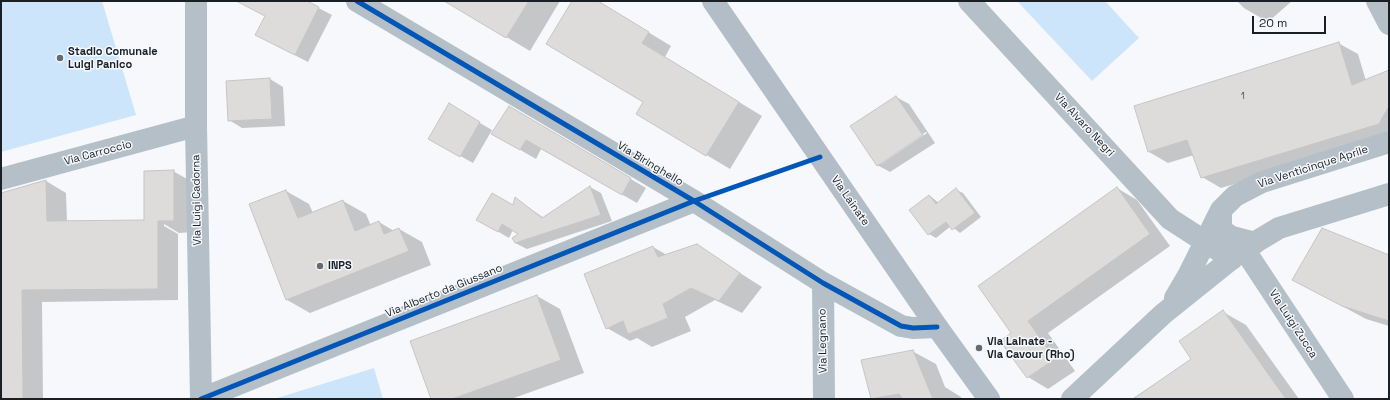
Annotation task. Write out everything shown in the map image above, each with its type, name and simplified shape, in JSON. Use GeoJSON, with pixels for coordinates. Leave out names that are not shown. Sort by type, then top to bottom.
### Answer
{"type":"FeatureCollection","features":[{"type":"Feature","properties":{"kind":"street","name":"Via Luigi Cadorna"},"geometry":{"type":"LineString","coordinates":[[196,1],[196,126],[201,399]]}},
{"type":"Feature","properties":{"kind":"street","name":"Via Biringhello"},"geometry":{"type":"LineString","coordinates":[[357,1],[694,201],[823,283],[901,326],[913,328],[937,327]]}},
{"type":"Feature","properties":{"kind":"street","name":"Via Lainate"},"geometry":{"type":"LineString","coordinates":[[713,1],[937,327],[989,399]]}},
{"type":"Feature","properties":{"kind":"street","name":"Via Alvaro Negri"},"geometry":{"type":"LineString","coordinates":[[969,1],[1170,219],[1206,241]]}},
{"type":"Feature","properties":{"kind":"street"},"geometry":{"type":"LineString","coordinates":[[1377,1],[1389,24]]}},
{"type":"Feature","properties":{"kind":"street","name":"Via Carroccio"},"geometry":{"type":"LineString","coordinates":[[1,179],[196,126]]}},
{"type":"Feature","properties":{"kind":"street","name":"Via Venticinque Aprile"},"geometry":{"type":"LineString","coordinates":[[1162,314],[1189,274],[1221,210],[1235,196],[1262,182],[1389,142]]}},
{"type":"Feature","properties":{"kind":"street","name":"Via Venticinque Aprile"},"geometry":{"type":"LineString","coordinates":[[1072,399],[1162,314],[1244,250],[1279,228],[1389,194]]}},
{"type":"Feature","properties":{"kind":"street","name":"Via Alberto da Giussano"},"geometry":{"type":"LineString","coordinates":[[201,399],[694,201]]}},
{"type":"Feature","properties":{"kind":"street"},"geometry":{"type":"LineString","coordinates":[[1221,210],[1221,230],[1232,237],[1244,250]]}},
{"type":"Feature","properties":{"kind":"street"},"geometry":{"type":"LineString","coordinates":[[1206,241],[1244,250]]}},
{"type":"Feature","properties":{"kind":"street","name":"Via Luigi Zucca"},"geometry":{"type":"LineString","coordinates":[[1244,250],[1342,399]]}},
{"type":"Feature","properties":{"kind":"street","name":"Via Legnano"},"geometry":{"type":"LineString","coordinates":[[823,283],[824,399]]}},
{"type":"Feature","properties":{"kind":"shaded area","name":"Stadio Comunale Luigi Panico"},"geometry":{"type":"Polygon","coordinates":[[[1,1],[102,1],[136,115],[1,152],[1,1]]]}},
{"type":"Feature","properties":{"kind":"shaded area"},"geometry":{"type":"Polygon","coordinates":[[[1017,1],[1105,1],[1139,38],[1092,81],[1017,1]]]}},
{"type":"Feature","properties":{"kind":"shaded area"},"geometry":{"type":"Polygon","coordinates":[[[374,368],[383,399],[274,399],[374,368]]]}},
{"type":"Feature","properties":{"kind":"building"},"geometry":{"type":"Polygon","coordinates":[[[236,1],[307,1],[319,7],[295,55],[255,35],[265,16],[236,1]]]}},
{"type":"Feature","properties":{"kind":"building"},"geometry":{"type":"Polygon","coordinates":[[[444,1],[529,1],[506,38],[444,1]]]}},
{"type":"Feature","properties":{"kind":"building"},"geometry":{"type":"Polygon","coordinates":[[[572,1],[598,1],[649,32],[642,43],[739,102],[706,156],[636,114],[643,102],[546,44],[572,1]]]}},
{"type":"Feature","properties":{"kind":"building"},"geometry":{"type":"Polygon","coordinates":[[[1339,42],[1352,85],[1389,70],[1389,106],[1379,124],[1201,178],[1187,140],[1148,152],[1134,106],[1339,42]]]}},
{"type":"Feature","properties":{"kind":"building"},"geometry":{"type":"Polygon","coordinates":[[[270,78],[272,119],[228,121],[226,81],[270,78]]]}},
{"type":"Feature","properties":{"kind":"building"},"geometry":{"type":"Polygon","coordinates":[[[896,96],[923,135],[877,166],[850,126],[896,96]]]}},
{"type":"Feature","properties":{"kind":"building"},"geometry":{"type":"Polygon","coordinates":[[[449,103],[480,122],[460,157],[428,139],[449,103]]]}},
{"type":"Feature","properties":{"kind":"building"},"geometry":{"type":"Polygon","coordinates":[[[509,106],[631,178],[622,195],[526,140],[520,150],[491,134],[509,106]]]}},
{"type":"Feature","properties":{"kind":"building"},"geometry":{"type":"Polygon","coordinates":[[[174,170],[174,221],[158,221],[158,289],[22,290],[23,399],[1,399],[1,193],[46,180],[47,221],[144,220],[144,171],[174,170]]]}},
{"type":"Feature","properties":{"kind":"building"},"geometry":{"type":"Polygon","coordinates":[[[590,186],[601,215],[515,243],[512,238],[518,234],[502,224],[498,232],[476,220],[492,193],[513,205],[515,197],[542,218],[590,186]]]}},
{"type":"Feature","properties":{"kind":"building"},"geometry":{"type":"Polygon","coordinates":[[[1117,187],[1150,234],[1028,321],[1055,359],[1027,378],[1000,341],[1011,333],[978,286],[1117,187]]]}},
{"type":"Feature","properties":{"kind":"building"},"geometry":{"type":"Polygon","coordinates":[[[956,188],[975,213],[952,230],[946,222],[928,235],[909,210],[929,195],[936,204],[956,188]]]}},
{"type":"Feature","properties":{"kind":"building"},"geometry":{"type":"Polygon","coordinates":[[[286,190],[298,218],[343,200],[355,231],[379,221],[384,234],[399,228],[409,251],[286,300],[249,204],[286,190]]]}},
{"type":"Feature","properties":{"kind":"building"},"geometry":{"type":"Polygon","coordinates":[[[1322,228],[1389,255],[1389,321],[1342,306],[1292,280],[1322,228]]]}},
{"type":"Feature","properties":{"kind":"building"},"geometry":{"type":"Polygon","coordinates":[[[697,244],[740,273],[719,301],[691,288],[663,304],[668,318],[628,334],[623,321],[606,329],[584,274],[653,246],[658,257],[697,244]]]}},
{"type":"Feature","properties":{"kind":"building"},"geometry":{"type":"Polygon","coordinates":[[[537,295],[561,360],[452,399],[431,399],[410,341],[537,295]]]}},
{"type":"Feature","properties":{"kind":"building"},"geometry":{"type":"Polygon","coordinates":[[[1223,310],[1286,399],[1133,399],[1191,359],[1179,341],[1223,310]]]}},
{"type":"Feature","properties":{"kind":"building"},"geometry":{"type":"Polygon","coordinates":[[[913,350],[933,399],[903,399],[899,394],[871,399],[861,360],[913,350]]]}},
{"type":"Feature","properties":{"kind":"cycle path"},"geometry":{"type":"LineString","coordinates":[[357,1],[694,201],[823,283],[901,326],[913,328],[937,327]]}},
{"type":"Feature","properties":{"kind":"cycle path"},"geometry":{"type":"LineString","coordinates":[[201,399],[694,201],[820,157]]}},
{"type":"Feature","properties":{"kind":"place","name":"Stadio Comunale Luigi Panico"},"geometry":{"type":"Point","coordinates":[60,58]}},
{"type":"Feature","properties":{"kind":"place","name":"INPS"},"geometry":{"type":"Point","coordinates":[320,266]}},
{"type":"Feature","properties":{"kind":"place","name":"Via Lainate - Via Cavour (Rho)"},"geometry":{"type":"Point","coordinates":[979,348]}}]}
